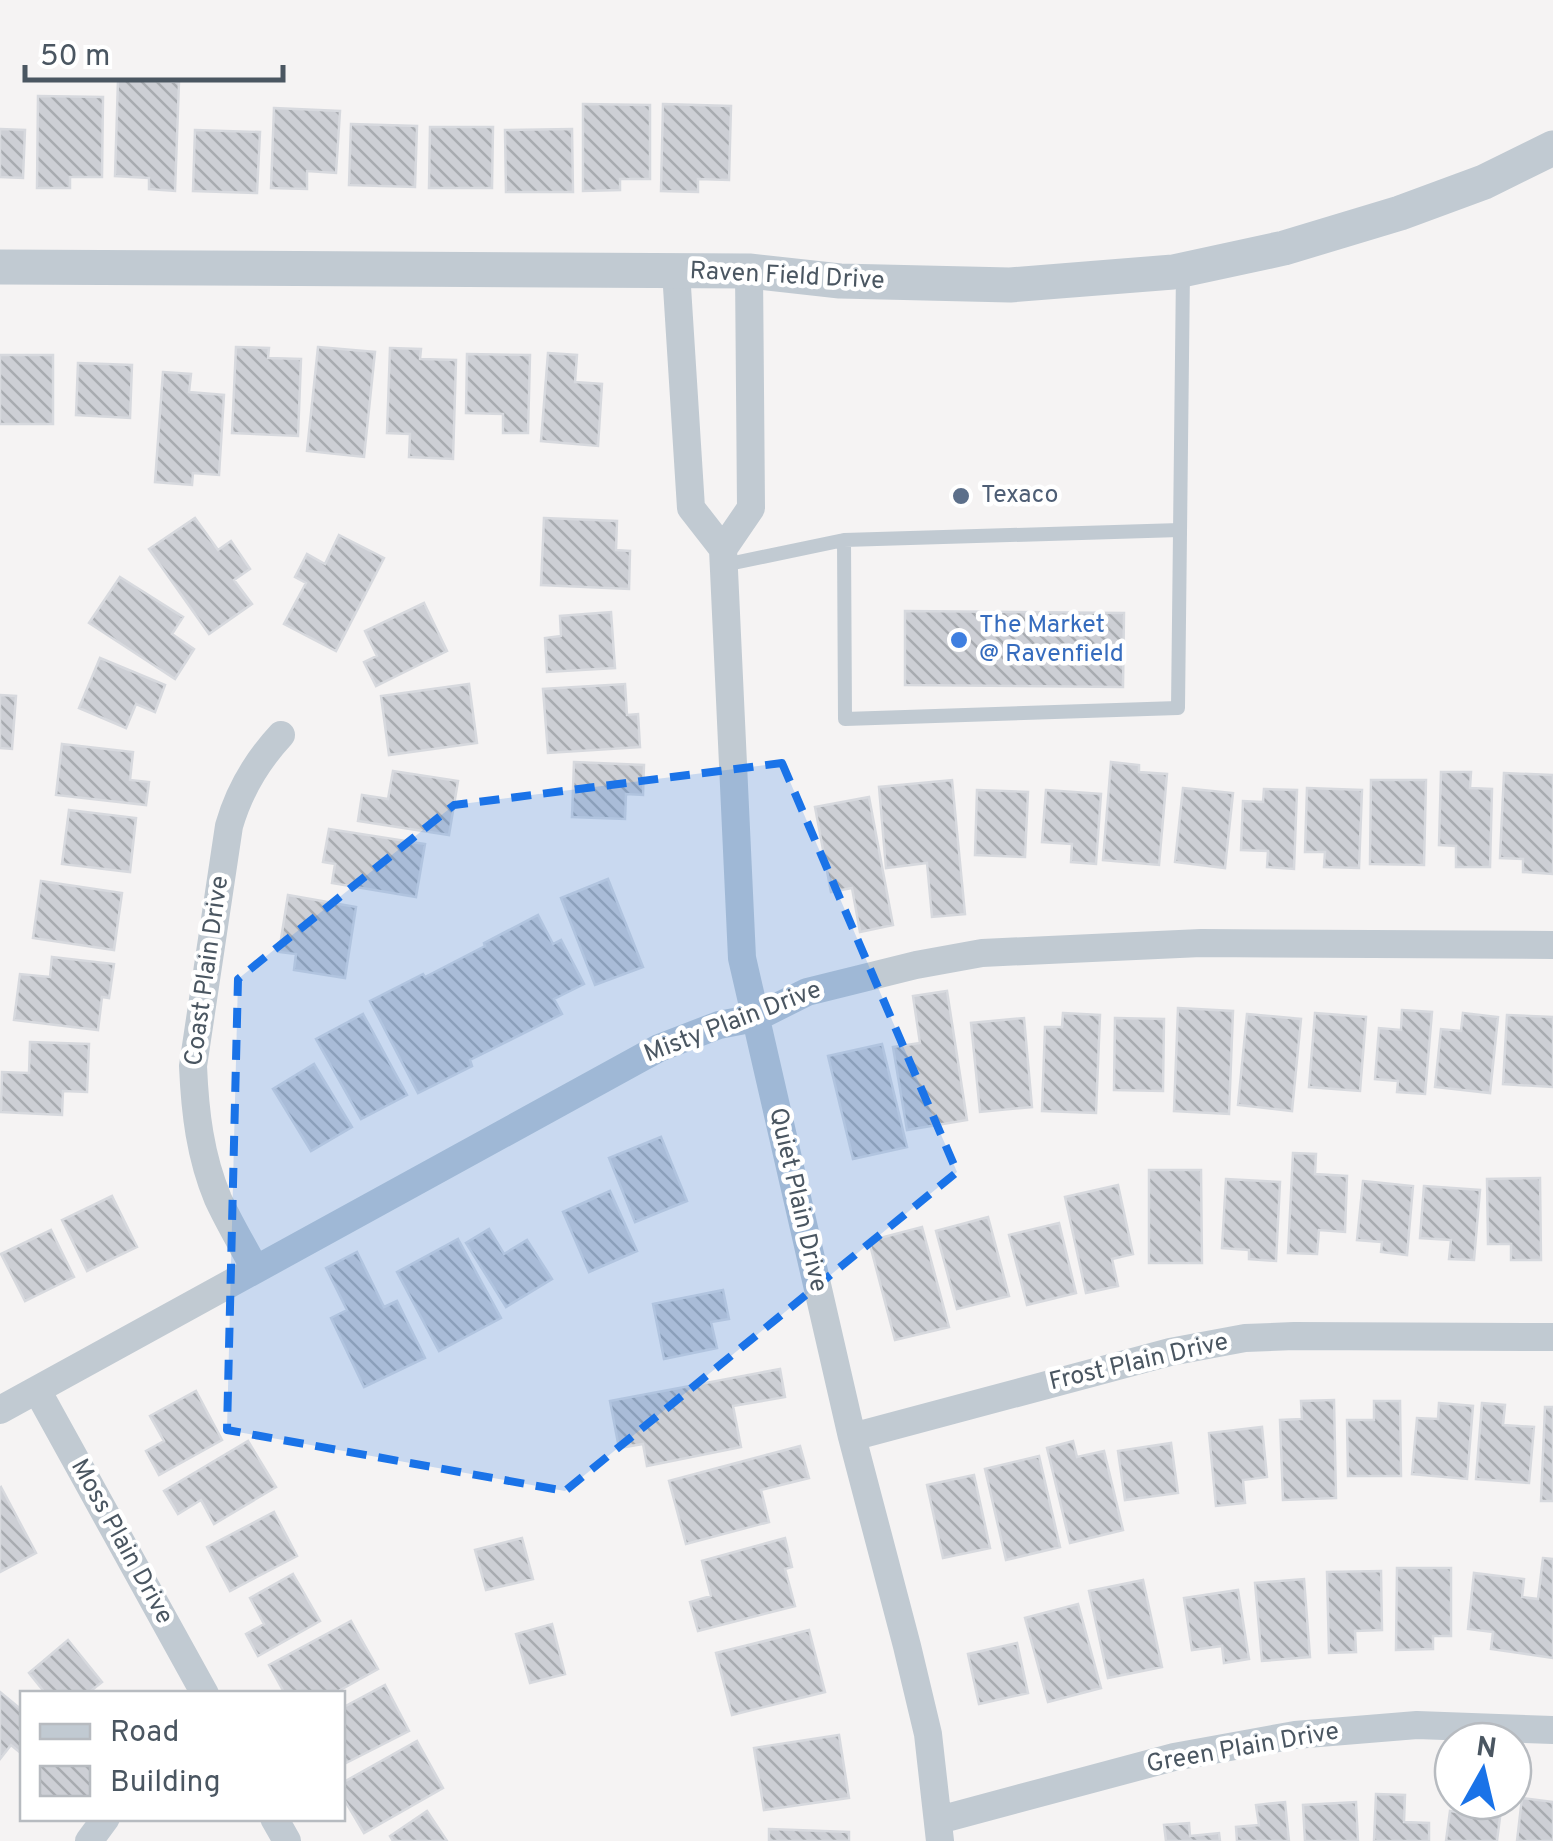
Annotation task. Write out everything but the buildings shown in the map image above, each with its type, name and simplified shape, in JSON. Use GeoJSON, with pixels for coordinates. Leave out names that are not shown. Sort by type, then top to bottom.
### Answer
{"type":"FeatureCollection","features":[{"type":"Feature","properties":{"kind":"street","name":"Raven Field Drive"},"geometry":{"type":"LineString","coordinates":[[0,267],[749,271],[840,281],[1010,285],[1183,270],[1284,248],[1400,213],[1484,182],[1553,148]]}},
{"type":"Feature","properties":{"kind":"street"},"geometry":{"type":"LineString","coordinates":[[676,271],[691,508],[724,557],[752,508],[749,271]]}},
{"type":"Feature","properties":{"kind":"street","name":"Quiet Plain Drive"},"geometry":{"type":"LineString","coordinates":[[724,557],[742,958],[852,1438],[928,1734],[940,1830]]}},
{"type":"Feature","properties":{"kind":"street","name":"Coast Plain Drive"},"geometry":{"type":"LineString","coordinates":[[255,1269],[218,1199],[207,1168],[194,1102],[194,1066],[228,826],[252,770],[280,735]]}},
{"type":"Feature","properties":{"kind":"street","name":"Misty Plain Drive"},"geometry":{"type":"LineString","coordinates":[[0,1410],[659,1048],[718,1025],[755,1018],[807,992],[916,965],[982,954],[1201,943],[1553,946]]}},
{"type":"Feature","properties":{"kind":"street","name":"Frost Plain Drive"},"geometry":{"type":"LineString","coordinates":[[852,1438],[1170,1352],[1245,1338],[1553,1338]]}},
{"type":"Feature","properties":{"kind":"street","name":"Moss Plain Drive"},"geometry":{"type":"LineString","coordinates":[[37,1390],[203,1691]]}},
{"type":"Feature","properties":{"kind":"street","name":"Green Plain Drive"},"geometry":{"type":"LineString","coordinates":[[940,1830],[1174,1757],[1294,1734],[1416,1725],[1553,1730]]}},
{"type":"Feature","properties":{"kind":"lane"},"geometry":{"type":"LineString","coordinates":[[844,540],[846,720],[1178,708],[1183,270]]}},
{"type":"Feature","properties":{"kind":"lane"},"geometry":{"type":"LineString","coordinates":[[724,557],[844,540],[1180,530]]}},
{"type":"Feature","properties":{"kind":"highlighted area"},"geometry":{"type":"Polygon","coordinates":[[[782,763],[957,1172],[565,1491],[227,1430],[238,979],[454,805],[782,763]]]}},
{"type":"Feature","properties":{"kind":"place","name":"Texaco"},"geometry":{"type":"Point","coordinates":[961,496]}},
{"type":"Feature","properties":{"kind":"place","name":"The Market @ Ravenfield"},"geometry":{"type":"Point","coordinates":[959,640]}}]}
